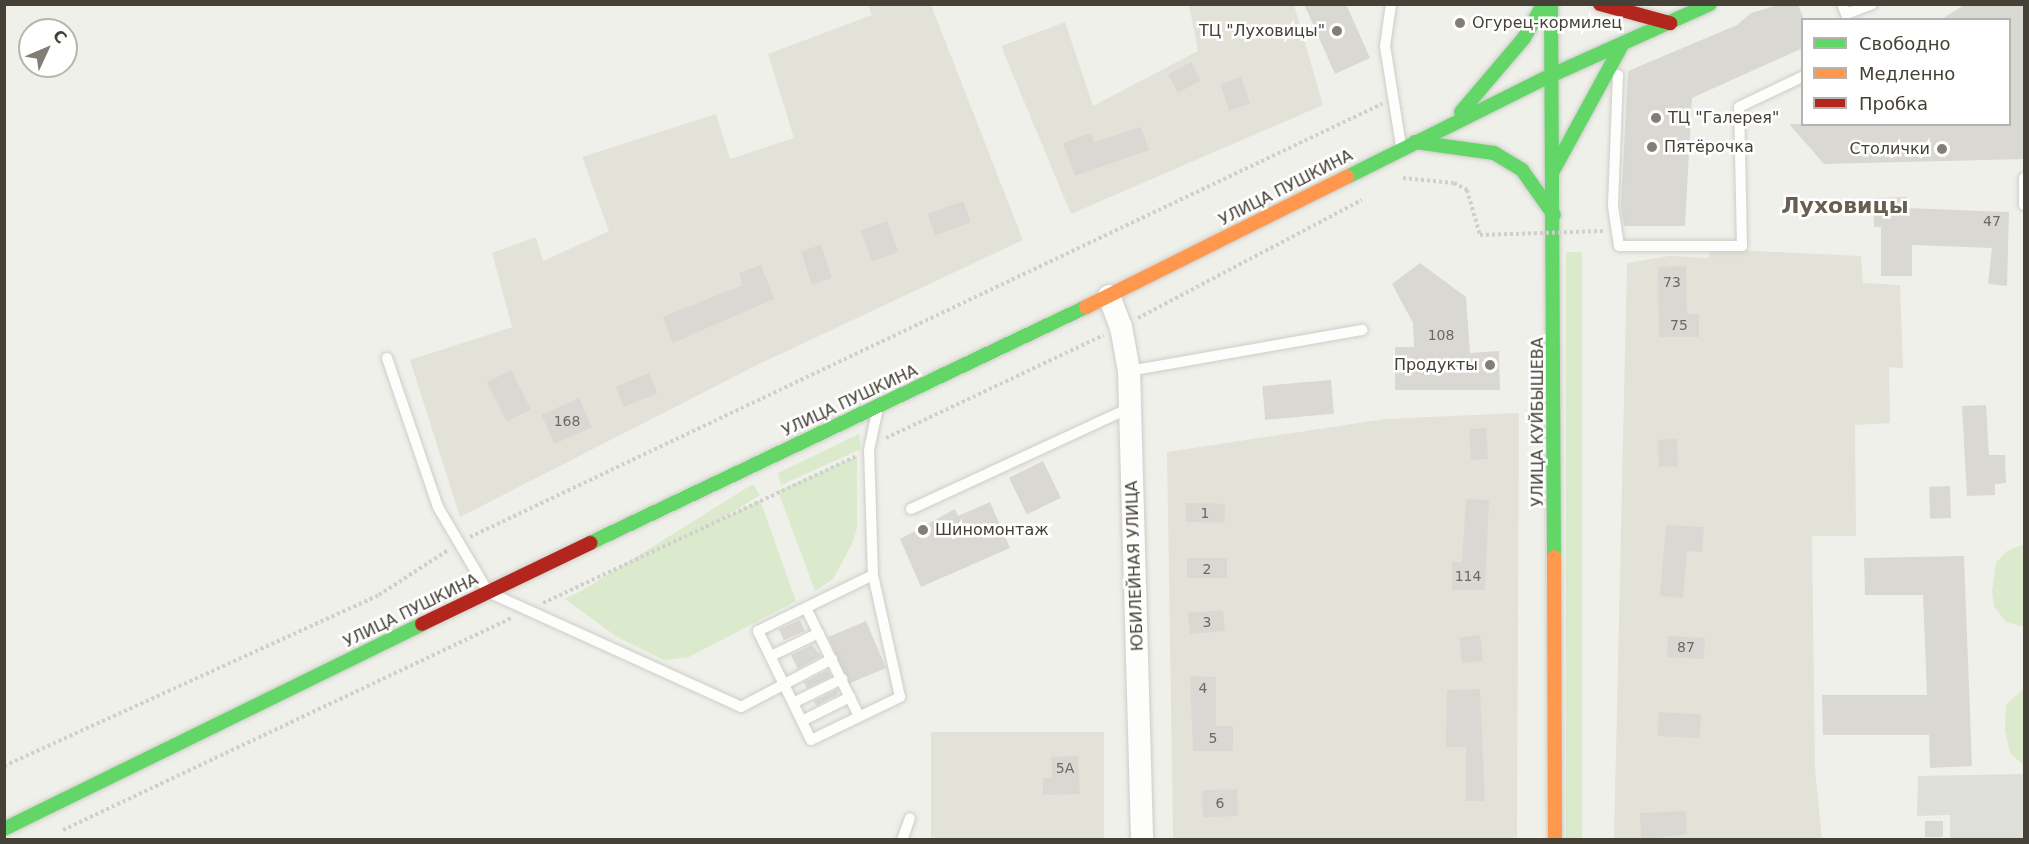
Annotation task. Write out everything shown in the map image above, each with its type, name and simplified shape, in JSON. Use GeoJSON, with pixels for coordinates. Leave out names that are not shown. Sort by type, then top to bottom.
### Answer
{"type":"FeatureCollection","features":[{"type":"Feature","properties":{"kind":"main road"},"geometry":{"type":"LineString","coordinates":[[1448,126],[1524,38],[1544,4]]}},
{"type":"Feature","properties":{"kind":"main road","name":"УЛИЦА КУЙБЫШЕВА"},"geometry":{"type":"LineString","coordinates":[[1551,4],[1554,215],[1555,840]]}},
{"type":"Feature","properties":{"kind":"main road"},"geometry":{"type":"LineString","coordinates":[[1600,4],[1670,23]]}},
{"type":"Feature","properties":{"kind":"main road","name":"УЛИЦА ПУШКИНА"},"geometry":{"type":"LineString","coordinates":[[4,829],[488,592],[1109,296],[1552,75],[1710,4]]}},
{"type":"Feature","properties":{"kind":"main road"},"geometry":{"type":"LineString","coordinates":[[1553,171],[1622,45]]}},
{"type":"Feature","properties":{"kind":"main road"},"geometry":{"type":"LineString","coordinates":[[1408,145],[1494,153],[1530,178],[1554,215]]}},
{"type":"Feature","properties":{"kind":"street","name":"ЮБИЛЕЙНАЯ УЛИЦА"},"geometry":{"type":"LineString","coordinates":[[1109,296],[1121,327],[1129,370],[1142,840]]}},
{"type":"Feature","properties":{"kind":"lane"},"geometry":{"type":"LineString","coordinates":[[1390,4],[1385,46],[1393,99],[1408,145]]}},
{"type":"Feature","properties":{"kind":"lane"},"geometry":{"type":"LineString","coordinates":[[1845,13],[1872,4]]}},
{"type":"Feature","properties":{"kind":"lane"},"geometry":{"type":"LineString","coordinates":[[1622,45],[1614,110],[1613,206],[1619,246],[1742,246],[1739,107],[1801,78]]}},
{"type":"Feature","properties":{"kind":"lane"},"geometry":{"type":"LineString","coordinates":[[2025,178],[2025,204]]}},
{"type":"Feature","properties":{"kind":"lane"},"geometry":{"type":"LineString","coordinates":[[1129,370],[1362,330]]}},
{"type":"Feature","properties":{"kind":"lane"},"geometry":{"type":"LineString","coordinates":[[387,358],[438,507],[488,592],[741,706],[783,682],[832,659]]}},
{"type":"Feature","properties":{"kind":"lane"},"geometry":{"type":"LineString","coordinates":[[873,575],[758,631],[811,740],[900,697],[873,575],[869,450],[878,406]]}},
{"type":"Feature","properties":{"kind":"lane"},"geometry":{"type":"LineString","coordinates":[[911,509],[1130,408]]}},
{"type":"Feature","properties":{"kind":"lane"},"geometry":{"type":"LineString","coordinates":[[806,608],[860,716]]}},
{"type":"Feature","properties":{"kind":"lane"},"geometry":{"type":"LineString","coordinates":[[771,656],[819,633]]}},
{"type":"Feature","properties":{"kind":"lane"},"geometry":{"type":"LineString","coordinates":[[793,703],[842,679]]}},
{"type":"Feature","properties":{"kind":"lane"},"geometry":{"type":"LineString","coordinates":[[802,721],[850,697]]}},
{"type":"Feature","properties":{"kind":"lane"},"geometry":{"type":"LineString","coordinates":[[902,840],[910,818]]}},
{"type":"Feature","properties":{"kind":"path"},"geometry":{"type":"LineString","coordinates":[[4,766],[380,595],[458,543],[1393,99]]}},
{"type":"Feature","properties":{"kind":"path"},"geometry":{"type":"LineString","coordinates":[[1394,183],[1405,177],[1454,183],[1467,190],[1480,235],[1603,231]]}},
{"type":"Feature","properties":{"kind":"path"},"geometry":{"type":"LineString","coordinates":[[54,834],[869,450],[899,429],[1121,327],[1373,194]]}},
{"type":"Feature","properties":{"kind":"shaded area"},"geometry":{"type":"Polygon","coordinates":[[[868,5],[931,5],[1023,240],[757,365],[460,517],[410,360],[512,327],[492,253],[536,237],[543,261],[609,231],[582,157],[716,114],[730,159],[794,138],[768,54],[872,15],[868,5]]]}},
{"type":"Feature","properties":{"kind":"shaded area"},"geometry":{"type":"Polygon","coordinates":[[[1189,5],[1294,5],[1323,105],[1071,214],[1001,46],[1065,22],[1093,106],[1198,51],[1189,5]]]}},
{"type":"Feature","properties":{"kind":"shaded area"},"geometry":{"type":"Polygon","coordinates":[[[1712,249],[1861,256],[1863,283],[1900,285],[1903,368],[1889,367],[1890,423],[1855,425],[1856,536],[1812,536],[1815,768],[1822,839],[1614,840],[1627,263],[1669,256],[1708,258],[1712,249]]]}},
{"type":"Feature","properties":{"kind":"shaded area"},"geometry":{"type":"Polygon","coordinates":[[[1519,413],[1517,839],[1173,839],[1167,452],[1385,419],[1519,413]]]}},
{"type":"Feature","properties":{"kind":"shaded area"},"geometry":{"type":"Polygon","coordinates":[[[931,732],[1104,732],[1104,839],[931,839],[931,732]]]}},
{"type":"Feature","properties":{"kind":"shaded area"},"geometry":{"type":"Polygon","coordinates":[[[2024,774],[2024,839],[1950,839],[1950,815],[1917,816],[1918,776],[2024,774]]]}},
{"type":"Feature","properties":{"kind":"green space"},"geometry":{"type":"Polygon","coordinates":[[[1566,252],[1582,252],[1582,839],[1566,839],[1566,252]]]}},
{"type":"Feature","properties":{"kind":"green space"},"geometry":{"type":"Polygon","coordinates":[[[859,434],[861,449],[781,485],[778,473],[859,434]]]}},
{"type":"Feature","properties":{"kind":"green space"},"geometry":{"type":"Polygon","coordinates":[[[857,456],[857,528],[852,544],[833,579],[815,591],[778,491],[857,456]]]}},
{"type":"Feature","properties":{"kind":"green space"},"geometry":{"type":"Polygon","coordinates":[[[753,484],[760,495],[579,608],[572,597],[753,484]]]}},
{"type":"Feature","properties":{"kind":"green space"},"geometry":{"type":"Polygon","coordinates":[[[760,500],[796,601],[689,657],[664,660],[617,637],[565,599],[760,500]]]}},
{"type":"Feature","properties":{"kind":"green space"},"geometry":{"type":"Polygon","coordinates":[[[2024,544],[2024,627],[2006,622],[1994,607],[1992,591],[1996,563],[2007,551],[2024,544]]]}},
{"type":"Feature","properties":{"kind":"green space"},"geometry":{"type":"Polygon","coordinates":[[[2024,688],[2024,766],[2010,753],[2005,729],[2006,705],[2024,688]]]}},
{"type":"Feature","properties":{"kind":"building","name":"ТЦ \"Луховицы\""},"geometry":{"type":"Polygon","coordinates":[[[1304,4],[1346,4],[1370,58],[1335,74],[1304,4]]]}},
{"type":"Feature","properties":{"kind":"building","name":"ТЦ \"Галерея\""},"geometry":{"type":"Polygon","coordinates":[[[1781,4],[1798,4],[1803,17],[1801,18],[1801,49],[1692,98],[1685,226],[1624,226],[1621,206],[1628,71],[1737,25],[1751,13],[1781,4]]]}},
{"type":"Feature","properties":{"kind":"building"},"geometry":{"type":"Polygon","coordinates":[[[1966,4],[2025,4],[2025,159],[1824,164],[1789,124],[1801,124],[1801,126],[2011,126],[2011,18],[1943,18],[1966,4]]]}},
{"type":"Feature","properties":{"kind":"building"},"geometry":{"type":"Polygon","coordinates":[[[1191,62],[1201,81],[1178,93],[1168,74],[1191,62]]]}},
{"type":"Feature","properties":{"kind":"building"},"geometry":{"type":"Polygon","coordinates":[[[1241,77],[1250,103],[1229,111],[1220,84],[1241,77]]]}},
{"type":"Feature","properties":{"kind":"building"},"geometry":{"type":"Polygon","coordinates":[[[1141,127],[1149,150],[1075,176],[1063,143],[1091,133],[1094,142],[1141,127]]]}},
{"type":"Feature","properties":{"kind":"building"},"geometry":{"type":"Polygon","coordinates":[[[1907,197],[1907,208],[2009,212],[2007,286],[1988,284],[1992,248],[1912,245],[1912,276],[1881,276],[1881,227],[1874,227],[1873,198],[1907,197]]]}},
{"type":"Feature","properties":{"kind":"building"},"geometry":{"type":"Polygon","coordinates":[[[963,201],[971,223],[935,236],[927,214],[963,201]]]}},
{"type":"Feature","properties":{"kind":"building"},"geometry":{"type":"Polygon","coordinates":[[[887,221],[898,252],[872,262],[861,231],[887,221]]]}},
{"type":"Feature","properties":{"kind":"building"},"geometry":{"type":"Polygon","coordinates":[[[821,245],[832,278],[812,285],[801,251],[821,245]]]}},
{"type":"Feature","properties":{"kind":"building"},"geometry":{"type":"Polygon","coordinates":[[[1420,263],[1466,297],[1470,353],[1499,351],[1500,390],[1395,390],[1395,347],[1414,347],[1413,323],[1392,284],[1420,263]]]}},
{"type":"Feature","properties":{"kind":"building"},"geometry":{"type":"Polygon","coordinates":[[[761,265],[774,299],[673,343],[663,317],[743,285],[739,273],[761,265]]]}},
{"type":"Feature","properties":{"kind":"building"},"geometry":{"type":"Polygon","coordinates":[[[1686,266],[1687,314],[1699,314],[1699,337],[1659,337],[1658,267],[1686,266]]]}},
{"type":"Feature","properties":{"kind":"building"},"geometry":{"type":"Polygon","coordinates":[[[511,370],[531,409],[507,421],[487,382],[511,370]]]}},
{"type":"Feature","properties":{"kind":"building"},"geometry":{"type":"Polygon","coordinates":[[[649,373],[657,393],[624,407],[616,386],[649,373]]]}},
{"type":"Feature","properties":{"kind":"building"},"geometry":{"type":"Polygon","coordinates":[[[1331,380],[1334,414],[1265,420],[1262,386],[1331,380]]]}},
{"type":"Feature","properties":{"kind":"building"},"geometry":{"type":"Polygon","coordinates":[[[579,398],[592,427],[555,444],[542,415],[579,398]]]}},
{"type":"Feature","properties":{"kind":"building"},"geometry":{"type":"Polygon","coordinates":[[[1986,405],[1989,455],[2005,455],[2006,483],[1995,484],[1995,495],[1967,496],[1962,406],[1986,405]]]}},
{"type":"Feature","properties":{"kind":"building"},"geometry":{"type":"Polygon","coordinates":[[[1486,428],[1488,459],[1471,460],[1469,429],[1486,428]]]}},
{"type":"Feature","properties":{"kind":"building"},"geometry":{"type":"Polygon","coordinates":[[[1677,439],[1678,466],[1659,467],[1658,440],[1677,439]]]}},
{"type":"Feature","properties":{"kind":"building"},"geometry":{"type":"Polygon","coordinates":[[[1043,461],[1061,498],[1027,515],[1009,478],[1043,461]]]}},
{"type":"Feature","properties":{"kind":"building"},"geometry":{"type":"Polygon","coordinates":[[[1950,486],[1951,518],[1930,519],[1929,487],[1950,486]]]}},
{"type":"Feature","properties":{"kind":"building"},"geometry":{"type":"Polygon","coordinates":[[[1466,499],[1489,500],[1485,590],[1452,590],[1452,562],[1462,562],[1466,499]]]}},
{"type":"Feature","properties":{"kind":"building"},"geometry":{"type":"Polygon","coordinates":[[[990,502],[1010,548],[921,587],[900,539],[955,509],[958,516],[990,502]]]}},
{"type":"Feature","properties":{"kind":"building"},"geometry":{"type":"Polygon","coordinates":[[[1186,503],[1225,504],[1225,523],[1186,522],[1186,503]]]}},
{"type":"Feature","properties":{"kind":"building"},"geometry":{"type":"Polygon","coordinates":[[[1666,525],[1704,527],[1702,552],[1687,551],[1683,598],[1660,596],[1666,525]]]}},
{"type":"Feature","properties":{"kind":"building"},"geometry":{"type":"Polygon","coordinates":[[[1964,556],[1972,766],[1930,768],[1929,735],[1823,735],[1822,695],[1927,695],[1923,595],[1865,595],[1864,558],[1964,556]]]}},
{"type":"Feature","properties":{"kind":"building"},"geometry":{"type":"Polygon","coordinates":[[[1187,558],[1227,558],[1227,578],[1187,578],[1187,558]]]}},
{"type":"Feature","properties":{"kind":"building"},"geometry":{"type":"Polygon","coordinates":[[[1223,610],[1225,631],[1190,634],[1188,613],[1223,610]]]}},
{"type":"Feature","properties":{"kind":"building"},"geometry":{"type":"Polygon","coordinates":[[[800,620],[805,631],[784,640],[779,629],[800,620]]]}},
{"type":"Feature","properties":{"kind":"building"},"geometry":{"type":"Polygon","coordinates":[[[866,621],[886,668],[848,684],[828,637],[866,621]]]}},
{"type":"Feature","properties":{"kind":"building"},"geometry":{"type":"Polygon","coordinates":[[[1480,635],[1483,661],[1462,663],[1459,638],[1480,635]]]}},
{"type":"Feature","properties":{"kind":"building"},"geometry":{"type":"Polygon","coordinates":[[[1668,636],[1705,638],[1704,659],[1667,657],[1668,636]]]}},
{"type":"Feature","properties":{"kind":"building"},"geometry":{"type":"Polygon","coordinates":[[[812,645],[821,656],[798,669],[791,655],[812,645]]]}},
{"type":"Feature","properties":{"kind":"building"},"geometry":{"type":"Polygon","coordinates":[[[828,670],[831,676],[807,688],[804,682],[828,670]]]}},
{"type":"Feature","properties":{"kind":"building"},"geometry":{"type":"Polygon","coordinates":[[[1190,676],[1216,677],[1216,726],[1233,726],[1233,751],[1193,751],[1190,676]]]}},
{"type":"Feature","properties":{"kind":"building"},"geometry":{"type":"Polygon","coordinates":[[[838,689],[837,695],[816,706],[814,701],[838,689]]]}},
{"type":"Feature","properties":{"kind":"building"},"geometry":{"type":"Polygon","coordinates":[[[1480,689],[1485,801],[1466,801],[1466,747],[1446,747],[1447,690],[1480,689]]]}},
{"type":"Feature","properties":{"kind":"building"},"geometry":{"type":"Polygon","coordinates":[[[1659,712],[1701,714],[1700,738],[1658,736],[1659,712]]]}},
{"type":"Feature","properties":{"kind":"building"},"geometry":{"type":"Polygon","coordinates":[[[1078,756],[1080,794],[1043,795],[1043,778],[1052,778],[1051,757],[1078,756]]]}},
{"type":"Feature","properties":{"kind":"building"},"geometry":{"type":"Polygon","coordinates":[[[1237,789],[1238,816],[1203,817],[1202,790],[1237,789]]]}},
{"type":"Feature","properties":{"kind":"building"},"geometry":{"type":"Polygon","coordinates":[[[1686,811],[1687,834],[1641,840],[1640,813],[1686,811]]]}},
{"type":"Feature","properties":{"kind":"building"},"geometry":{"type":"Polygon","coordinates":[[[1925,821],[1943,821],[1943,837],[1925,837],[1925,821]]]}},
{"type":"Feature","properties":{"kind":"traffic: fast"},"geometry":{"type":"LineString","coordinates":[[1461,112],[1524,38],[1544,4]]}},
{"type":"Feature","properties":{"kind":"traffic: fast"},"geometry":{"type":"LineString","coordinates":[[1551,4],[1554,557]]}},
{"type":"Feature","properties":{"kind":"traffic: fast"},"geometry":{"type":"LineString","coordinates":[[1347,177],[1552,75],[1710,4]]}},
{"type":"Feature","properties":{"kind":"traffic: fast"},"geometry":{"type":"LineString","coordinates":[[1553,171],[1622,45]]}},
{"type":"Feature","properties":{"kind":"traffic: fast"},"geometry":{"type":"LineString","coordinates":[[1415,142],[1494,153],[1522,170],[1554,215]]}},
{"type":"Feature","properties":{"kind":"traffic: fast"},"geometry":{"type":"LineString","coordinates":[[590,543],[1086,307]]}},
{"type":"Feature","properties":{"kind":"traffic: fast"},"geometry":{"type":"LineString","coordinates":[[4,829],[422,624]]}},
{"type":"Feature","properties":{"kind":"traffic: slow"},"geometry":{"type":"LineString","coordinates":[[1086,307],[1347,177]]}},
{"type":"Feature","properties":{"kind":"traffic: slow"},"geometry":{"type":"LineString","coordinates":[[1554,557],[1555,840]]}},
{"type":"Feature","properties":{"kind":"traffic: jam"},"geometry":{"type":"LineString","coordinates":[[1600,4],[1670,23]]}},
{"type":"Feature","properties":{"kind":"traffic: jam"},"geometry":{"type":"LineString","coordinates":[[422,624],[590,543]]}},
{"type":"Feature","properties":{"kind":"place","name":"Огурец-кормилец"},"geometry":{"type":"Point","coordinates":[1460,23]}},
{"type":"Feature","properties":{"kind":"place","name":"ТЦ \"Луховицы\""},"geometry":{"type":"Point","coordinates":[1337,31]}},
{"type":"Feature","properties":{"kind":"place","name":"ТЦ \"Галерея\""},"geometry":{"type":"Point","coordinates":[1656,118]}},
{"type":"Feature","properties":{"kind":"place","name":"Пятёрочка"},"geometry":{"type":"Point","coordinates":[1652,147]}},
{"type":"Feature","properties":{"kind":"place","name":"Столички"},"geometry":{"type":"Point","coordinates":[1942,149]}},
{"type":"Feature","properties":{"kind":"place","name":"Продукты"},"geometry":{"type":"Point","coordinates":[1490,365]}},
{"type":"Feature","properties":{"kind":"place","name":"Шиномонтаж"},"geometry":{"type":"Point","coordinates":[923,530]}},
{"type":"Feature","properties":{"kind":"district","name":"Луховицы"},"geometry":{"type":"Point","coordinates":[1845,206]}}]}
